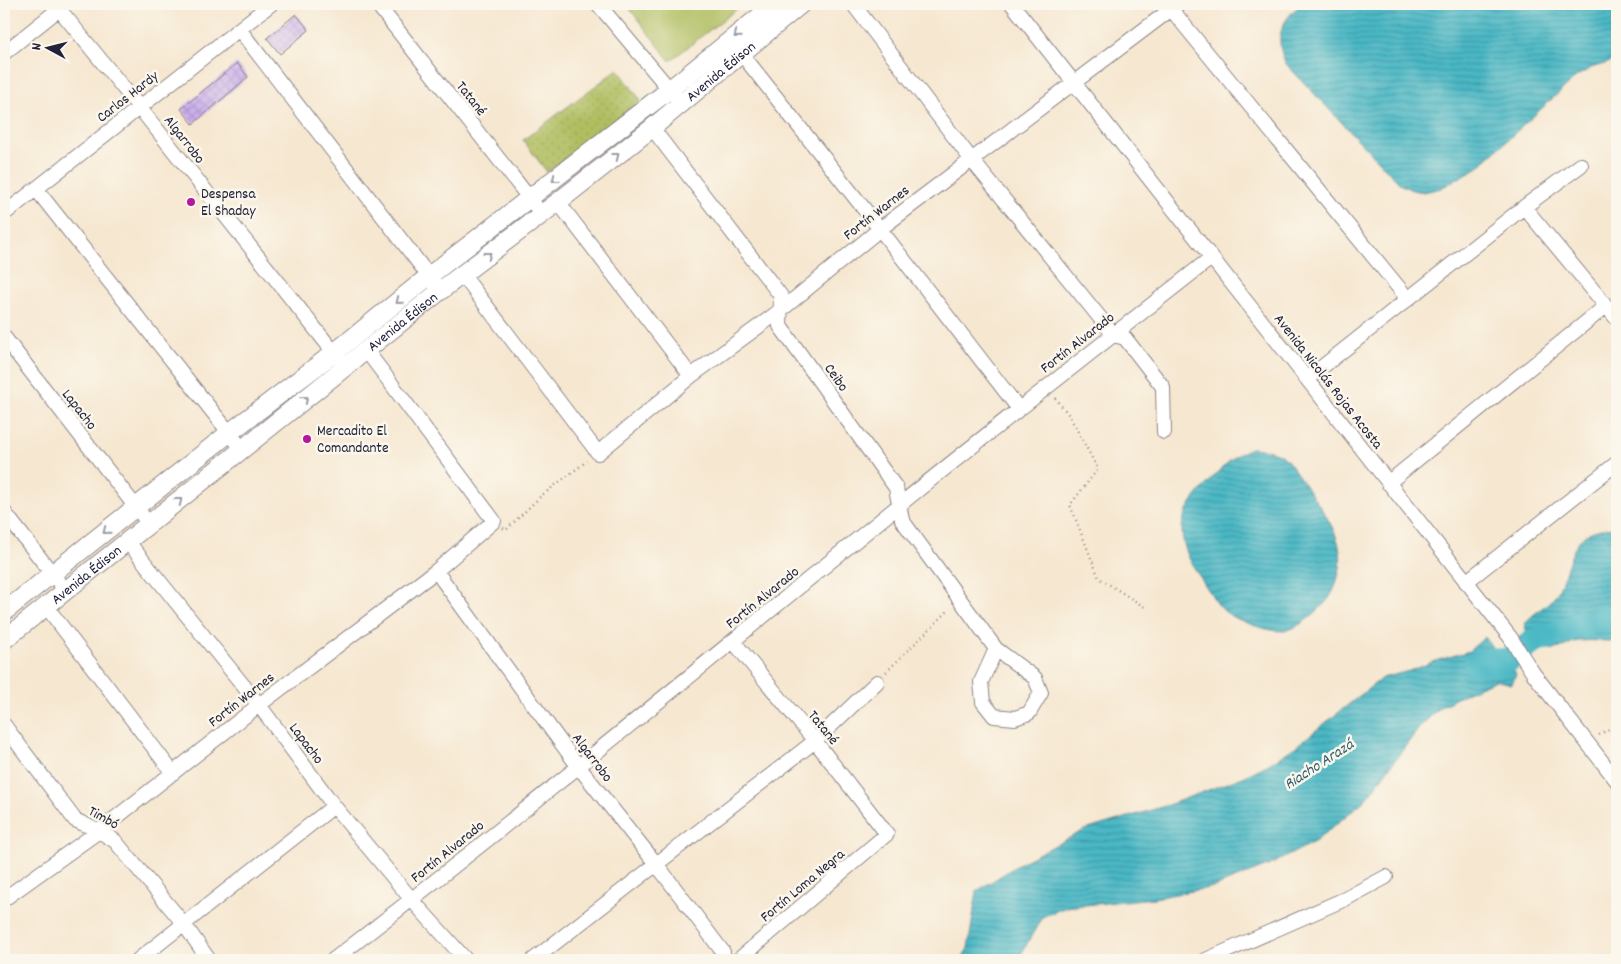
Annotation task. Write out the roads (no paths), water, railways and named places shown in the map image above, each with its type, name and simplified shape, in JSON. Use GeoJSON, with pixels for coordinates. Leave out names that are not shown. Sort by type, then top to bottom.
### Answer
{"type":"FeatureCollection","features":[{"type":"Feature","properties":{"kind":"main road","name":"Avenida Édison"},"geometry":{"type":"LineString","coordinates":[[4,640],[243,450],[430,276],[670,90],[775,4]]}},
{"type":"Feature","properties":{"kind":"main road","name":"Avenida Édison"},"geometry":{"type":"LineString","coordinates":[[4,612],[230,433],[340,360],[366,350],[652,128],[797,5]]}},
{"type":"Feature","properties":{"kind":"street","name":"Carlos Hardy"},"geometry":{"type":"LineString","coordinates":[[4,214],[271,4]]}},
{"type":"Feature","properties":{"kind":"street","name":"Tatané"},"geometry":{"type":"LineString","coordinates":[[376,4],[541,213]]}},
{"type":"Feature","properties":{"kind":"street"},"geometry":{"type":"LineString","coordinates":[[598,4],[681,103]]}},
{"type":"Feature","properties":{"kind":"street"},"geometry":{"type":"LineString","coordinates":[[853,4],[971,159],[1114,335],[1125,338],[1163,387],[1164,432]]}},
{"type":"Feature","properties":{"kind":"street","name":"Avenida Nicolás Rojas Acosta"},"geometry":{"type":"LineString","coordinates":[[1012,4],[1510,638],[1533,673],[1617,781]]}},
{"type":"Feature","properties":{"kind":"street"},"geometry":{"type":"LineString","coordinates":[[4,54],[57,6]]}},
{"type":"Feature","properties":{"kind":"street","name":"Algarrobo"},"geometry":{"type":"LineString","coordinates":[[57,6],[340,360]]}},
{"type":"Feature","properties":{"kind":"street"},"geometry":{"type":"LineString","coordinates":[[1172,6],[1408,299]]}},
{"type":"Feature","properties":{"kind":"street","name":"Fortín Warnes"},"geometry":{"type":"LineString","coordinates":[[462,274],[598,453],[692,376],[781,310],[880,228],[1074,83],[1172,6]]}},
{"type":"Feature","properties":{"kind":"street"},"geometry":{"type":"LineString","coordinates":[[239,29],[440,291]]}},
{"type":"Feature","properties":{"kind":"street"},"geometry":{"type":"LineString","coordinates":[[741,53],[880,228],[1019,410]]}},
{"type":"Feature","properties":{"kind":"street","name":"Ceibo"},"geometry":{"type":"LineString","coordinates":[[652,128],[781,296],[780,326],[896,488],[902,520],[996,649],[1035,678],[1041,693],[1029,713],[1015,718],[994,716],[983,702],[981,682],[996,649]]}},
{"type":"Feature","properties":{"kind":"street"},"geometry":{"type":"LineString","coordinates":[[1307,379],[1581,164]]}},
{"type":"Feature","properties":{"kind":"street"},"geometry":{"type":"LineString","coordinates":[[36,189],[243,450]]}},
{"type":"Feature","properties":{"kind":"street"},"geometry":{"type":"LineString","coordinates":[[558,202],[692,376]]}},
{"type":"Feature","properties":{"kind":"street"},"geometry":{"type":"LineString","coordinates":[[1524,207],[1617,319]]}},
{"type":"Feature","properties":{"kind":"street","name":"Fortín Alvarado"},"geometry":{"type":"LineString","coordinates":[[333,960],[412,900],[734,641],[898,506],[1211,258]]}},
{"type":"Feature","properties":{"kind":"street"},"geometry":{"type":"LineString","coordinates":[[1388,483],[1606,306]]}},
{"type":"Feature","properties":{"kind":"street","name":"Lapacho"},"geometry":{"type":"LineString","coordinates":[[4,336],[149,524]]}},
{"type":"Feature","properties":{"kind":"street","name":"Fortín Warnes"},"geometry":{"type":"LineString","coordinates":[[4,899],[99,832],[258,705],[436,571],[494,521],[366,350]]}},
{"type":"Feature","properties":{"kind":"street"},"geometry":{"type":"LineString","coordinates":[[1466,582],[1617,462]]}},
{"type":"Feature","properties":{"kind":"street"},"geometry":{"type":"LineString","coordinates":[[4,512],[65,590]]}},
{"type":"Feature","properties":{"kind":"street","name":"Lapacho"},"geometry":{"type":"LineString","coordinates":[[128,542],[258,705],[334,806],[412,900],[466,960]]}},
{"type":"Feature","properties":{"kind":"street","name":"Algarrobo"},"geometry":{"type":"LineString","coordinates":[[436,571],[578,766],[724,952],[723,960]]}},
{"type":"Feature","properties":{"kind":"street"},"geometry":{"type":"LineString","coordinates":[[46,606],[173,774]]}},
{"type":"Feature","properties":{"kind":"street","name":"Tatané"},"geometry":{"type":"LineString","coordinates":[[734,641],[887,834]]}},
{"type":"Feature","properties":{"kind":"street"},"geometry":{"type":"LineString","coordinates":[[533,960],[815,741],[877,682]]}},
{"type":"Feature","properties":{"kind":"street","name":"Timbó"},"geometry":{"type":"LineString","coordinates":[[4,725],[75,820],[115,841],[184,924],[209,960]]}},
{"type":"Feature","properties":{"kind":"street"},"geometry":{"type":"LineString","coordinates":[[138,960],[334,806]]}},
{"type":"Feature","properties":{"kind":"street","name":"Fortín Loma Negra"},"geometry":{"type":"LineString","coordinates":[[738,960],[887,834]]}},
{"type":"Feature","properties":{"kind":"street"},"geometry":{"type":"LineString","coordinates":[[1206,960],[1345,899],[1386,877]]}},
{"type":"Feature","properties":{"kind":"water"},"geometry":{"type":"Polygon","coordinates":[[[1302,4],[1617,4],[1617,60],[1591,68],[1577,76],[1477,168],[1441,188],[1424,192],[1412,190],[1401,185],[1286,64],[1280,46],[1281,31],[1284,23],[1302,4]]]}},
{"type":"Feature","properties":{"kind":"water"},"geometry":{"type":"Polygon","coordinates":[[[1252,448],[1275,453],[1287,460],[1327,517],[1340,549],[1339,573],[1331,595],[1310,617],[1297,626],[1284,631],[1270,630],[1253,625],[1224,611],[1192,564],[1182,536],[1185,515],[1197,495],[1228,462],[1252,448]]]}},
{"type":"Feature","properties":{"kind":"water"},"geometry":{"type":"Polygon","coordinates":[[[1617,526],[1617,641],[1578,641],[1554,649],[1548,649],[1536,644],[1528,635],[1525,623],[1556,594],[1573,552],[1581,538],[1591,532],[1617,526]]]}},
{"type":"Feature","properties":{"kind":"water"},"geometry":{"type":"Polygon","coordinates":[[[1485,637],[1492,647],[1508,660],[1516,674],[1512,684],[1496,680],[1440,707],[1419,728],[1365,800],[1316,841],[1270,865],[1214,887],[1154,898],[1066,907],[1042,917],[1018,960],[962,960],[968,948],[977,891],[1024,861],[1085,830],[1168,805],[1243,777],[1269,764],[1295,747],[1382,678],[1413,670],[1469,651],[1485,637]]]}},
{"type":"Feature","properties":{"kind":"waterway","name":"Riacho Arazá"},"geometry":{"type":"LineString","coordinates":[[1476,664],[1508,660],[1533,642],[1595,621],[1617,619]]}},
{"type":"Feature","properties":{"kind":"place","name":"Despensa El Shaday"},"geometry":{"type":"Point","coordinates":[191,202]}},
{"type":"Feature","properties":{"kind":"place","name":"Mercadito El Comandante"},"geometry":{"type":"Point","coordinates":[307,439]}}]}
